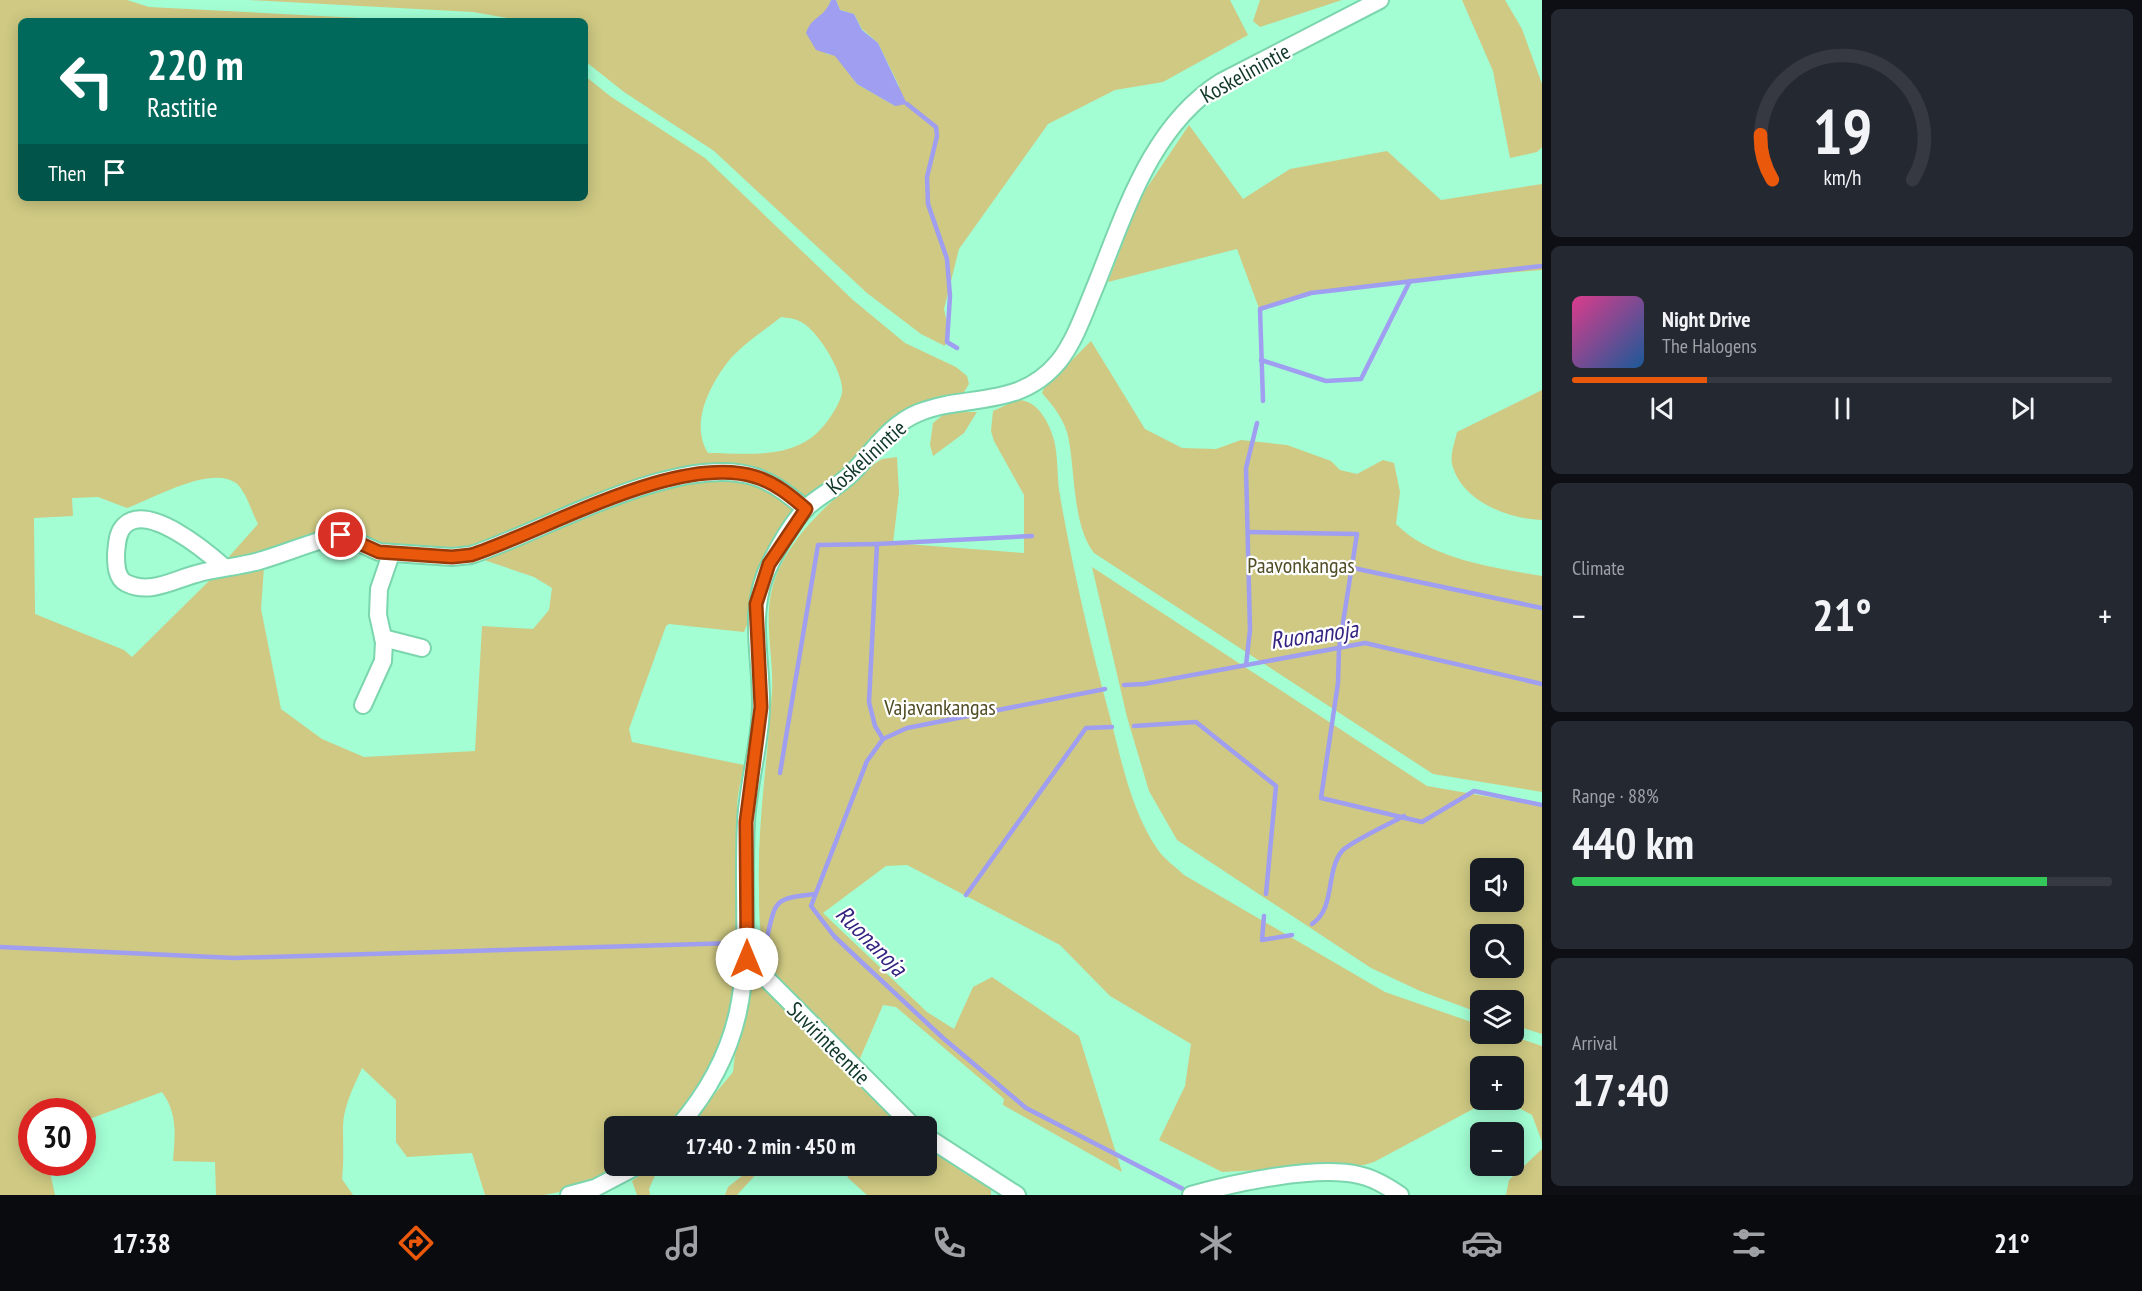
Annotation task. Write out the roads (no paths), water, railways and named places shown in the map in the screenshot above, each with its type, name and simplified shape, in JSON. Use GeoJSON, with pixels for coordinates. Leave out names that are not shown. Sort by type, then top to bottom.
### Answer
{"type":"FeatureCollection","features":[{"type":"Feature","properties":{"kind":"street","name":"Koskelinintie"},"geometry":{"type":"LineString","coordinates":[[687,1116],[706,1092],[727,1049],[741,1004],[747,959],[746,822],[761,707],[756,604],[769,564],[806,509],[842,483],[904,419],[938,407],[998,398],[1028,386],[1046,374],[1059,360],[1085,311],[1134,192],[1156,150],[1182,115],[1205,92],[1380,0]]}},
{"type":"Feature","properties":{"kind":"street"},"geometry":{"type":"LineString","coordinates":[[224,567],[179,533],[156,523],[131,521],[118,535],[116,563],[118,575],[124,583],[142,588],[163,586],[196,574],[259,561],[341,535],[371,549],[392,554],[471,555],[597,502],[658,483],[698,474],[724,473],[756,477],[786,492],[806,509]]}},
{"type":"Feature","properties":{"kind":"street"},"geometry":{"type":"LineString","coordinates":[[363,705],[382,661],[383,638],[378,615],[379,589],[392,554]]}},
{"type":"Feature","properties":{"kind":"street"},"geometry":{"type":"LineString","coordinates":[[383,638],[422,648]]}},
{"type":"Feature","properties":{"kind":"street","name":"Suvirinteentie"},"geometry":{"type":"LineString","coordinates":[[747,959],[903,1116]]}},
{"type":"Feature","properties":{"kind":"street"},"geometry":{"type":"LineString","coordinates":[[937,1143],[1017,1195]]}},
{"type":"Feature","properties":{"kind":"street"},"geometry":{"type":"LineString","coordinates":[[1191,1195],[1292,1175],[1337,1173],[1358,1174],[1376,1180],[1400,1195]]}},
{"type":"Feature","properties":{"kind":"street"},"geometry":{"type":"LineString","coordinates":[[569,1195],[595,1188],[618,1176]]}},
{"type":"Feature","properties":{"kind":"waterway"},"geometry":{"type":"LineString","coordinates":[[907,104],[936,127],[937,136],[927,177],[928,204],[947,259],[950,296],[947,342],[957,348]]}},
{"type":"Feature","properties":{"kind":"waterway"},"geometry":{"type":"LineString","coordinates":[[1263,401],[1260,309],[1311,293],[1542,266]]}},
{"type":"Feature","properties":{"kind":"waterway"},"geometry":{"type":"LineString","coordinates":[[1261,360],[1326,381],[1361,379],[1410,281]]}},
{"type":"Feature","properties":{"kind":"waterway"},"geometry":{"type":"LineString","coordinates":[[1246,665],[1250,630],[1246,468],[1257,423]]}},
{"type":"Feature","properties":{"kind":"waterway"},"geometry":{"type":"LineString","coordinates":[[1248,532],[1357,534],[1339,648],[1338,683],[1321,798],[1422,822],[1474,791],[1542,805]]}},
{"type":"Feature","properties":{"kind":"waterway"},"geometry":{"type":"LineString","coordinates":[[883,739],[875,726],[869,702],[877,544],[1032,536]]}},
{"type":"Feature","properties":{"kind":"waterway"},"geometry":{"type":"LineString","coordinates":[[780,773],[818,545],[877,544]]}},
{"type":"Feature","properties":{"kind":"waterway"},"geometry":{"type":"LineString","coordinates":[[1353,568],[1542,608]]}},
{"type":"Feature","properties":{"kind":"waterway","name":"Ruonanoja"},"geometry":{"type":"LineString","coordinates":[[1124,685],[1144,684],[1365,643],[1542,684]]}},
{"type":"Feature","properties":{"kind":"waterway","name":"Ruonanoja"},"geometry":{"type":"LineString","coordinates":[[1105,689],[907,728],[883,739],[867,761],[811,906],[834,936],[854,955],[943,1038],[1026,1108],[1183,1189]]}},
{"type":"Feature","properties":{"kind":"waterway"},"geometry":{"type":"LineString","coordinates":[[1134,726],[1196,722],[1276,786],[1266,894]]}},
{"type":"Feature","properties":{"kind":"waterway"},"geometry":{"type":"LineString","coordinates":[[966,895],[1086,728],[1112,727]]}},
{"type":"Feature","properties":{"kind":"waterway"},"geometry":{"type":"LineString","coordinates":[[1312,924],[1324,909],[1334,869],[1342,851],[1404,816]]}},
{"type":"Feature","properties":{"kind":"waterway"},"geometry":{"type":"LineString","coordinates":[[758,942],[766,942],[772,917],[778,904],[783,900],[815,894]]}},
{"type":"Feature","properties":{"kind":"waterway"},"geometry":{"type":"LineString","coordinates":[[1264,916],[1262,940],[1292,935]]}},
{"type":"Feature","properties":{"kind":"waterway"},"geometry":{"type":"LineString","coordinates":[[0,947],[234,958],[735,943]]}},
{"type":"Feature","properties":{"kind":"park label","name":"Paavonkangas"},"geometry":{"type":"Point","coordinates":[1301,565]}},
{"type":"Feature","properties":{"kind":"park label","name":"Vajavankangas"},"geometry":{"type":"Point","coordinates":[940,707]}}]}
